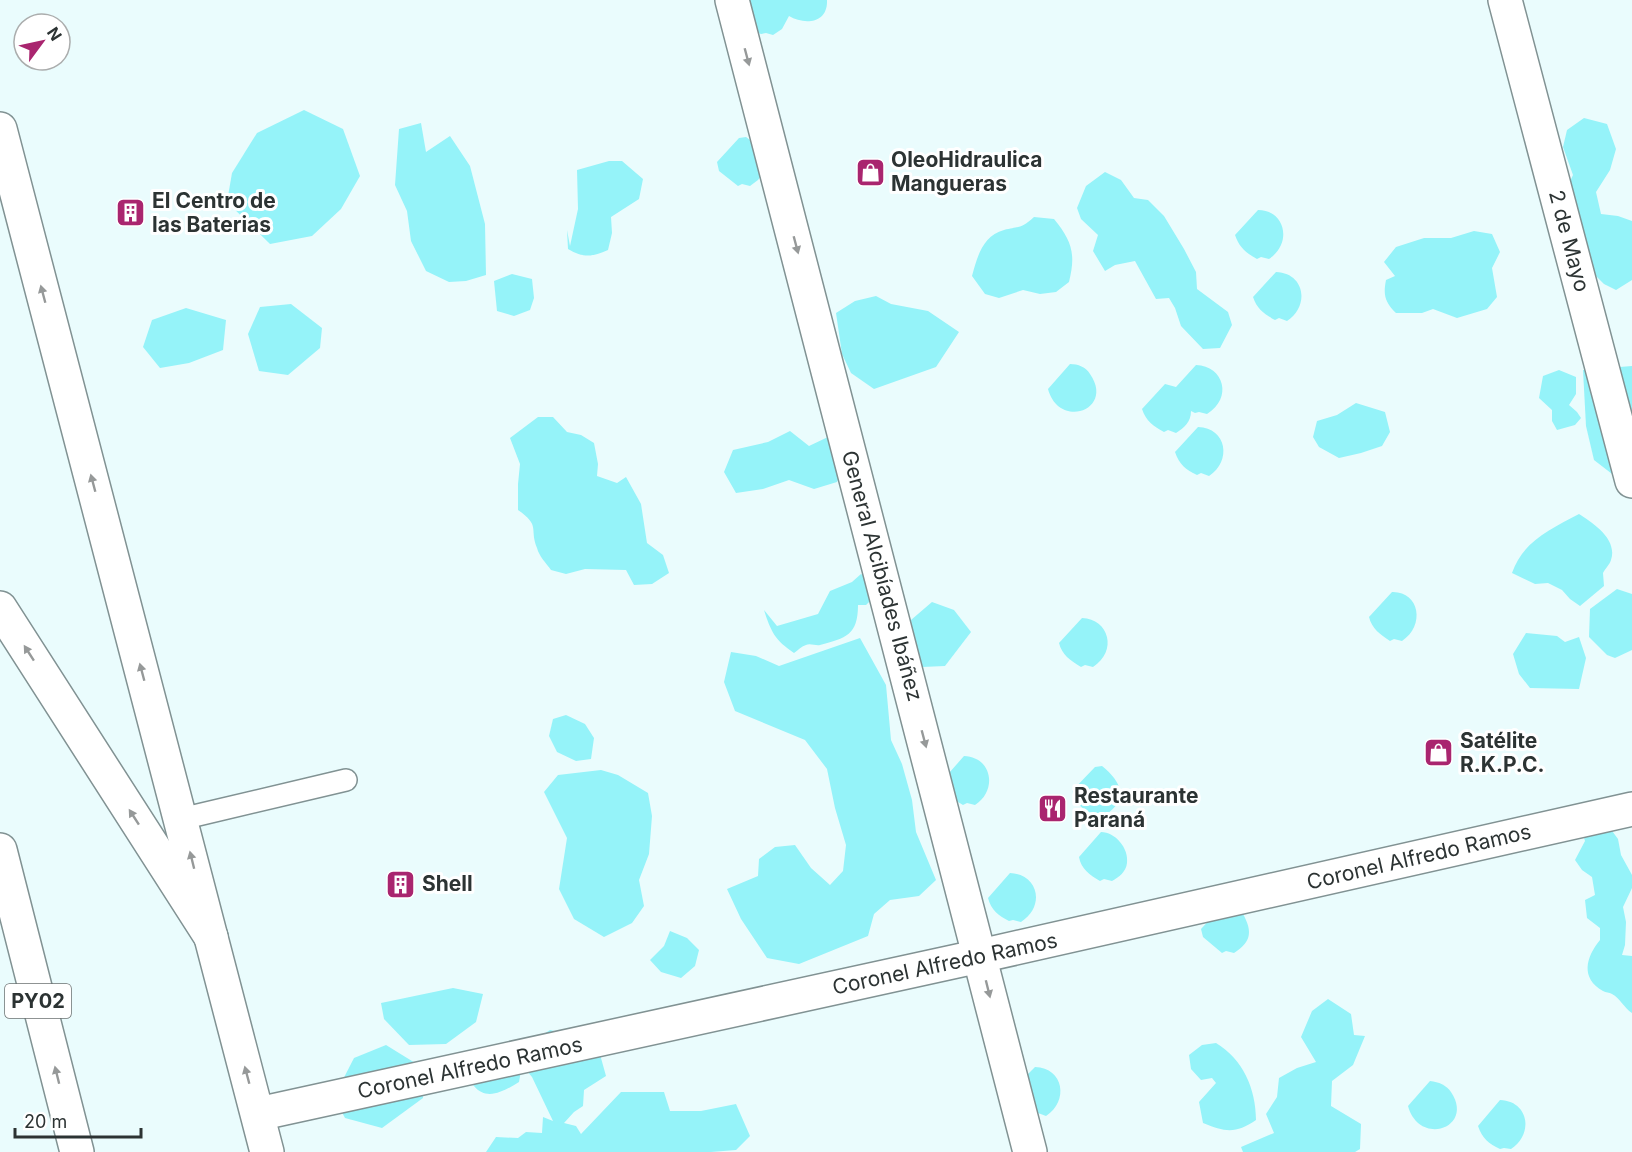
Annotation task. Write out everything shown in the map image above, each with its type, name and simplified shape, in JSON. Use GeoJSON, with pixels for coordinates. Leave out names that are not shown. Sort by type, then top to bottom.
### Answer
{"type":"FeatureCollection","features":[{"type":"Feature","properties":{"kind":"main road","name":"General Alcibíades Ibáñez"},"geometry":{"type":"LineString","coordinates":[[732,0],[1030,1152]]}},
{"type":"Feature","properties":{"kind":"main road","name":"2 de Mayo"},"geometry":{"type":"LineString","coordinates":[[1505,0],[1632,481]]}},
{"type":"Feature","properties":{"kind":"main road"},"geometry":{"type":"LineString","coordinates":[[0,129],[267,1152]]}},
{"type":"Feature","properties":{"kind":"main road"},"geometry":{"type":"LineString","coordinates":[[0,608],[211,937]]}},
{"type":"Feature","properties":{"kind":"main road","name":"Coronel Alfredo Ramos"},"geometry":{"type":"LineString","coordinates":[[258,1114],[980,956],[1632,809]]}},
{"type":"Feature","properties":{"kind":"main road","name":"PY02"},"geometry":{"type":"LineString","coordinates":[[0,850],[77,1152]]}},
{"type":"Feature","properties":{"kind":"lane"},"geometry":{"type":"LineString","coordinates":[[181,819],[346,780]]}},
{"type":"Feature","properties":{"kind":"shaded area"},"geometry":{"type":"Polygon","coordinates":[[[750,0],[827,0],[824,14],[819,18],[801,21],[789,16],[782,29],[773,35],[751,30],[740,11],[750,0]]]}},
{"type":"Feature","properties":{"kind":"shaded area"},"geometry":{"type":"Polygon","coordinates":[[[304,110],[343,129],[360,176],[341,209],[312,236],[270,244],[227,202],[232,173],[257,133],[304,110]]]}},
{"type":"Feature","properties":{"kind":"shaded area"},"geometry":{"type":"Polygon","coordinates":[[[1584,118],[1607,124],[1616,149],[1610,170],[1596,192],[1601,214],[1632,221],[1632,280],[1616,290],[1604,284],[1592,272],[1566,190],[1573,175],[1563,147],[1567,130],[1584,118]]]}},
{"type":"Feature","properties":{"kind":"shaded area"},"geometry":{"type":"Polygon","coordinates":[[[421,123],[426,152],[450,136],[470,166],[485,224],[486,275],[466,281],[449,282],[426,271],[411,241],[407,211],[395,185],[399,129],[421,123]]]}},
{"type":"Feature","properties":{"kind":"shaded area"},"geometry":{"type":"Polygon","coordinates":[[[746,137],[758,146],[765,170],[750,186],[742,184],[738,186],[719,171],[717,162],[739,138],[746,137]]]}},
{"type":"Feature","properties":{"kind":"shaded area"},"geometry":{"type":"Polygon","coordinates":[[[609,161],[622,161],[643,179],[639,199],[611,217],[612,233],[608,250],[593,255],[578,254],[568,249],[567,230],[570,246],[578,209],[577,170],[609,161]]]}},
{"type":"Feature","properties":{"kind":"shaded area"},"geometry":{"type":"Polygon","coordinates":[[[1105,172],[1121,180],[1134,198],[1148,200],[1164,216],[1196,272],[1197,289],[1228,312],[1232,325],[1220,348],[1203,349],[1181,326],[1169,298],[1156,299],[1135,261],[1115,265],[1105,271],[1093,251],[1098,235],[1081,219],[1077,208],[1086,186],[1105,172]]]}},
{"type":"Feature","properties":{"kind":"shaded area"},"geometry":{"type":"Polygon","coordinates":[[[1258,210],[1274,215],[1283,228],[1281,245],[1269,259],[1261,257],[1257,259],[1249,254],[1235,235],[1258,210]]]}},
{"type":"Feature","properties":{"kind":"shaded area"},"geometry":{"type":"Polygon","coordinates":[[[1034,217],[1054,219],[1069,241],[1072,263],[1069,282],[1056,292],[1040,294],[1023,290],[999,298],[985,294],[972,276],[982,248],[990,237],[1023,225],[1034,217]]]}},
{"type":"Feature","properties":{"kind":"shaded area"},"geometry":{"type":"Polygon","coordinates":[[[1474,231],[1492,234],[1500,252],[1492,268],[1497,297],[1487,309],[1457,318],[1433,309],[1422,313],[1396,313],[1387,302],[1385,290],[1386,280],[1395,276],[1384,262],[1396,247],[1424,238],[1451,238],[1474,231]]]}},
{"type":"Feature","properties":{"kind":"shaded area"},"geometry":{"type":"Polygon","coordinates":[[[1276,272],[1293,278],[1301,291],[1299,307],[1287,321],[1279,318],[1275,320],[1267,316],[1253,297],[1276,272]]]}},
{"type":"Feature","properties":{"kind":"shaded area"},"geometry":{"type":"Polygon","coordinates":[[[512,274],[532,279],[534,298],[530,310],[514,316],[497,311],[494,281],[512,274]]]}},
{"type":"Feature","properties":{"kind":"shaded area"},"geometry":{"type":"Polygon","coordinates":[[[876,296],[891,304],[928,311],[959,332],[936,367],[874,389],[851,373],[842,354],[836,313],[855,301],[876,296]]]}},
{"type":"Feature","properties":{"kind":"shaded area"},"geometry":{"type":"Polygon","coordinates":[[[291,304],[322,328],[320,348],[288,375],[259,371],[248,334],[260,307],[291,304]]]}},
{"type":"Feature","properties":{"kind":"shaded area"},"geometry":{"type":"Polygon","coordinates":[[[186,308],[226,320],[223,350],[189,363],[160,368],[143,347],[152,320],[186,308]]]}},
{"type":"Feature","properties":{"kind":"shaded area"},"geometry":{"type":"Polygon","coordinates":[[[1070,364],[1086,369],[1096,387],[1096,397],[1091,405],[1073,412],[1063,409],[1054,402],[1048,389],[1070,364]]]}},
{"type":"Feature","properties":{"kind":"shaded area"},"geometry":{"type":"Polygon","coordinates":[[[1196,365],[1206,367],[1219,377],[1222,384],[1220,400],[1207,414],[1191,411],[1186,424],[1176,433],[1168,430],[1164,432],[1156,428],[1150,423],[1142,409],[1165,384],[1176,387],[1196,365]]]}},
{"type":"Feature","properties":{"kind":"shaded area"},"geometry":{"type":"Polygon","coordinates":[[[1632,366],[1632,468],[1616,477],[1594,460],[1586,426],[1583,370],[1632,366]]]}},
{"type":"Feature","properties":{"kind":"shaded area"},"geometry":{"type":"Polygon","coordinates":[[[1559,370],[1576,377],[1576,394],[1569,405],[1581,418],[1575,425],[1557,430],[1552,421],[1552,410],[1539,398],[1543,376],[1559,370]]]}},
{"type":"Feature","properties":{"kind":"shaded area"},"geometry":{"type":"Polygon","coordinates":[[[1356,403],[1385,412],[1390,432],[1382,446],[1339,458],[1319,447],[1313,437],[1317,421],[1337,415],[1356,403]]]}},
{"type":"Feature","properties":{"kind":"shaded area"},"geometry":{"type":"Polygon","coordinates":[[[538,417],[553,417],[567,432],[581,435],[594,443],[598,464],[597,476],[617,483],[626,477],[641,504],[647,543],[663,555],[669,573],[652,584],[634,585],[626,570],[585,569],[566,574],[551,570],[538,551],[530,520],[518,510],[520,464],[510,438],[538,417]]]}},
{"type":"Feature","properties":{"kind":"shaded area"},"geometry":{"type":"Polygon","coordinates":[[[1198,427],[1215,433],[1223,446],[1221,462],[1209,476],[1201,473],[1197,475],[1189,471],[1183,466],[1175,452],[1198,427]]]}},
{"type":"Feature","properties":{"kind":"shaded area"},"geometry":{"type":"Polygon","coordinates":[[[790,431],[809,446],[828,437],[849,452],[837,482],[814,489],[789,480],[763,489],[736,493],[724,472],[733,450],[768,442],[790,431]]]}},
{"type":"Feature","properties":{"kind":"shaded area"},"geometry":{"type":"Polygon","coordinates":[[[1579,514],[1603,533],[1611,545],[1612,552],[1610,562],[1603,573],[1604,586],[1580,606],[1562,590],[1548,583],[1535,584],[1512,573],[1523,552],[1531,544],[1548,531],[1579,514]]]}},
{"type":"Feature","properties":{"kind":"shaded area"},"geometry":{"type":"Polygon","coordinates":[[[861,574],[871,580],[876,595],[866,605],[858,605],[856,623],[849,634],[820,645],[809,644],[794,653],[774,635],[764,610],[777,626],[818,614],[830,591],[852,582],[861,574]]]}},
{"type":"Feature","properties":{"kind":"shaded area"},"geometry":{"type":"Polygon","coordinates":[[[1617,589],[1632,594],[1632,650],[1615,658],[1607,655],[1589,637],[1590,609],[1617,589]]]}},
{"type":"Feature","properties":{"kind":"shaded area"},"geometry":{"type":"Polygon","coordinates":[[[1392,592],[1408,597],[1416,610],[1417,618],[1414,626],[1410,634],[1402,641],[1394,639],[1390,641],[1383,636],[1374,628],[1369,617],[1392,592]]]}},
{"type":"Feature","properties":{"kind":"shaded area"},"geometry":{"type":"Polygon","coordinates":[[[932,602],[954,610],[971,632],[945,666],[922,667],[914,647],[911,620],[932,602]]]}},
{"type":"Feature","properties":{"kind":"shaded area"},"geometry":{"type":"Polygon","coordinates":[[[1082,618],[1099,624],[1107,637],[1106,653],[1093,667],[1085,665],[1081,667],[1073,662],[1064,654],[1059,643],[1082,618]]]}},
{"type":"Feature","properties":{"kind":"shaded area"},"geometry":{"type":"Polygon","coordinates":[[[1526,633],[1557,636],[1565,642],[1579,637],[1586,658],[1579,689],[1530,688],[1519,674],[1513,654],[1526,633]]]}},
{"type":"Feature","properties":{"kind":"shaded area"},"geometry":{"type":"Polygon","coordinates":[[[860,638],[886,685],[891,740],[902,764],[912,800],[916,832],[936,880],[919,896],[890,900],[874,914],[868,936],[799,964],[767,958],[741,919],[727,889],[758,876],[759,859],[775,847],[795,845],[811,868],[830,885],[843,871],[846,845],[827,769],[805,740],[735,711],[724,682],[731,652],[756,656],[779,666],[860,638]]]}},
{"type":"Feature","properties":{"kind":"shaded area"},"geometry":{"type":"Polygon","coordinates":[[[566,715],[585,724],[594,738],[591,759],[576,761],[557,752],[549,736],[553,719],[566,715]]]}},
{"type":"Feature","properties":{"kind":"shaded area"},"geometry":{"type":"Polygon","coordinates":[[[964,756],[981,762],[989,775],[987,791],[975,805],[967,803],[963,805],[953,799],[942,781],[964,756]]]}},
{"type":"Feature","properties":{"kind":"shaded area"},"geometry":{"type":"Polygon","coordinates":[[[1102,766],[1114,778],[1120,791],[1120,797],[1113,809],[1105,815],[1098,813],[1094,815],[1080,806],[1072,791],[1095,767],[1102,766]]]}},
{"type":"Feature","properties":{"kind":"shaded area"},"geometry":{"type":"Polygon","coordinates":[[[601,770],[618,775],[648,793],[652,816],[649,854],[639,880],[644,906],[632,923],[604,937],[574,919],[559,889],[567,838],[544,792],[558,775],[601,770]]]}},
{"type":"Feature","properties":{"kind":"shaded area"},"geometry":{"type":"Polygon","coordinates":[[[1601,816],[1618,839],[1621,855],[1632,875],[1632,888],[1623,907],[1626,922],[1622,955],[1632,956],[1632,1013],[1611,993],[1604,992],[1596,986],[1588,974],[1591,953],[1600,940],[1600,928],[1587,918],[1585,900],[1595,895],[1592,877],[1582,870],[1575,860],[1585,841],[1579,821],[1601,816]]]}},
{"type":"Feature","properties":{"kind":"shaded area"},"geometry":{"type":"Polygon","coordinates":[[[1101,832],[1116,838],[1126,852],[1124,872],[1112,881],[1104,879],[1100,881],[1093,876],[1084,868],[1079,857],[1101,832]]]}},
{"type":"Feature","properties":{"kind":"shaded area"},"geometry":{"type":"Polygon","coordinates":[[[1010,873],[1027,879],[1035,892],[1034,908],[1021,922],[1009,921],[999,915],[991,906],[988,898],[1010,873]]]}},
{"type":"Feature","properties":{"kind":"shaded area"},"geometry":{"type":"Polygon","coordinates":[[[1242,912],[1248,924],[1249,935],[1245,944],[1234,953],[1226,951],[1222,953],[1203,937],[1201,929],[1214,915],[1242,912]]]}},
{"type":"Feature","properties":{"kind":"shaded area"},"geometry":{"type":"Polygon","coordinates":[[[670,931],[687,938],[699,950],[695,966],[681,978],[661,972],[650,960],[664,946],[670,931]]]}},
{"type":"Feature","properties":{"kind":"shaded area"},"geometry":{"type":"Polygon","coordinates":[[[453,988],[483,994],[476,1022],[446,1044],[409,1045],[384,1019],[381,1003],[453,988]]]}},
{"type":"Feature","properties":{"kind":"shaded area"},"geometry":{"type":"Polygon","coordinates":[[[1328,999],[1351,1014],[1354,1035],[1365,1036],[1353,1065],[1332,1081],[1331,1106],[1361,1124],[1360,1149],[1355,1152],[1243,1152],[1241,1147],[1274,1133],[1266,1114],[1277,1097],[1279,1078],[1297,1068],[1316,1062],[1301,1037],[1312,1011],[1328,999]]]}},
{"type":"Feature","properties":{"kind":"shaded area"},"geometry":{"type":"Polygon","coordinates":[[[550,1030],[596,1040],[606,1076],[584,1090],[583,1106],[564,1123],[576,1126],[581,1134],[621,1092],[664,1092],[670,1111],[701,1111],[736,1104],[750,1136],[736,1150],[711,1152],[486,1152],[496,1137],[518,1138],[526,1132],[542,1133],[543,1117],[553,1121],[532,1077],[522,1065],[519,1082],[491,1094],[479,1091],[464,1068],[527,1045],[550,1030]]]}},
{"type":"Feature","properties":{"kind":"shaded area"},"geometry":{"type":"Polygon","coordinates":[[[1216,1043],[1234,1057],[1241,1066],[1254,1097],[1256,1120],[1242,1128],[1224,1130],[1203,1123],[1199,1102],[1216,1083],[1212,1078],[1201,1080],[1191,1069],[1189,1055],[1202,1045],[1216,1043]]]}},
{"type":"Feature","properties":{"kind":"shaded area"},"geometry":{"type":"Polygon","coordinates":[[[386,1045],[420,1066],[423,1098],[382,1128],[345,1118],[334,1097],[354,1058],[386,1045]]]}},
{"type":"Feature","properties":{"kind":"shaded area"},"geometry":{"type":"Polygon","coordinates":[[[1035,1067],[1052,1073],[1060,1086],[1058,1102],[1046,1116],[1038,1113],[1034,1115],[1025,1077],[1035,1067]]]}},
{"type":"Feature","properties":{"kind":"shaded area"},"geometry":{"type":"Polygon","coordinates":[[[1430,1081],[1447,1087],[1456,1105],[1456,1115],[1451,1123],[1443,1128],[1433,1129],[1423,1126],[1414,1119],[1408,1106],[1430,1081]]]}},
{"type":"Feature","properties":{"kind":"shaded area"},"geometry":{"type":"Polygon","coordinates":[[[1500,1100],[1517,1106],[1525,1119],[1523,1135],[1511,1149],[1500,1149],[1492,1145],[1486,1140],[1478,1126],[1500,1100]]]}},
{"type":"Feature","properties":{"kind":"place","name":"OleoHidraulica Mangueras"},"geometry":{"type":"Point","coordinates":[870,172]}},
{"type":"Feature","properties":{"kind":"place","name":"El Centro de las Baterias"},"geometry":{"type":"Point","coordinates":[131,213]}},
{"type":"Feature","properties":{"kind":"place","name":"Satélite R.K.P.C."},"geometry":{"type":"Point","coordinates":[1439,753]}},
{"type":"Feature","properties":{"kind":"place","name":"Restaurante Paraná"},"geometry":{"type":"Point","coordinates":[1053,808]}},
{"type":"Feature","properties":{"kind":"place","name":"Shell"},"geometry":{"type":"Point","coordinates":[401,884]}}]}
